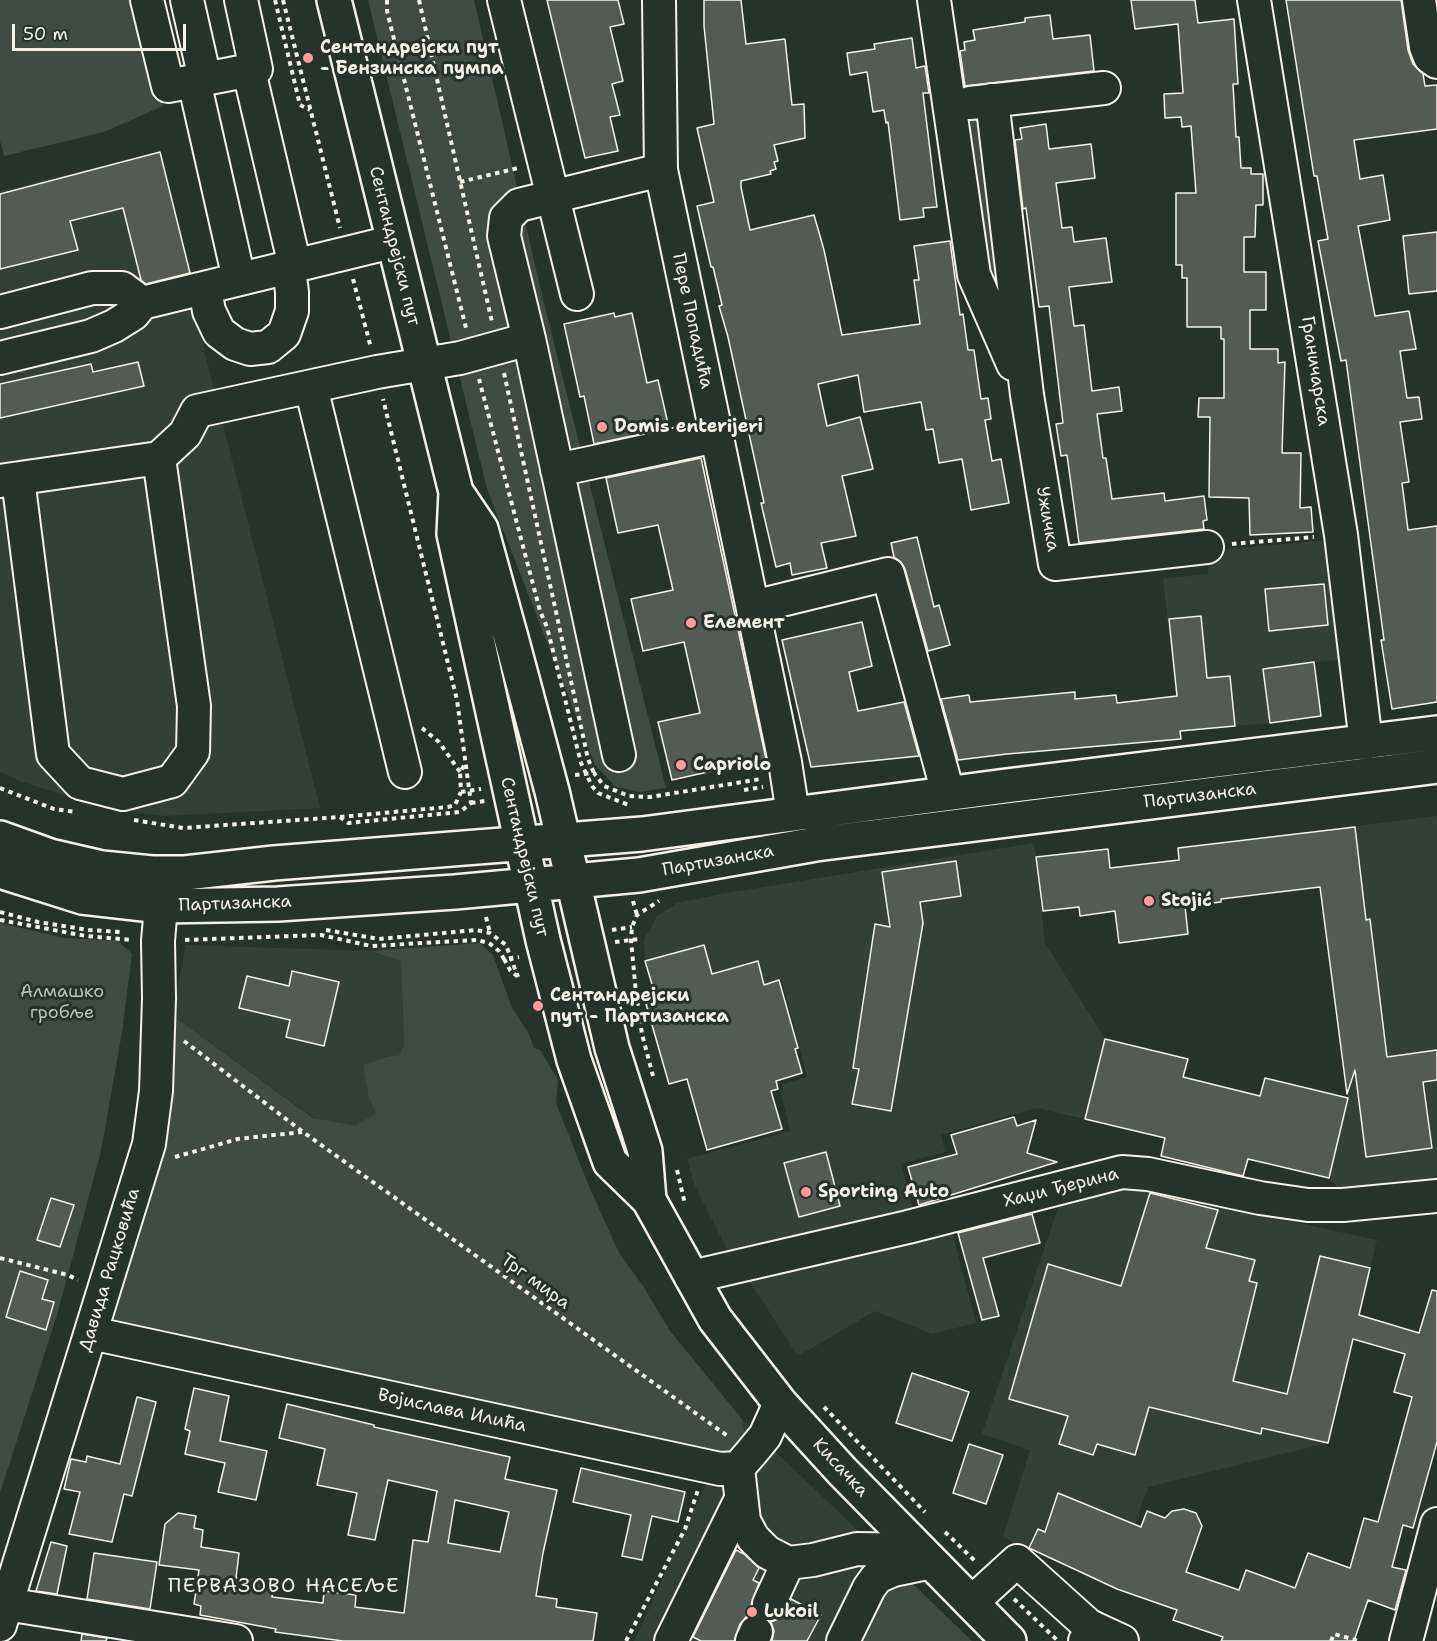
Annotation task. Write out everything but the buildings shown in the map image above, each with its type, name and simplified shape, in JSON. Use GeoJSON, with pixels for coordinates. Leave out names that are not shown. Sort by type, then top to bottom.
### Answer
{"type":"FeatureCollection","features":[{"type":"Feature","properties":{"kind":"main road","name":"Сентандрејски пут"},"geometry":{"type":"LineString","coordinates":[[334,0],[392,242],[456,492],[454,534],[520,844],[574,1060],[610,1162],[649,1200],[691,1277]]}},
{"type":"Feature","properties":{"kind":"main road","name":"Сентандрејски пут"},"geometry":{"type":"LineString","coordinates":[[456,492],[481,529],[549,778],[612,1048],[645,1151],[649,1200]]}},
{"type":"Feature","properties":{"kind":"main road","name":"Партизанска"},"geometry":{"type":"LineString","coordinates":[[0,838],[50,856],[92,866],[152,873],[185,873],[274,863],[642,834],[1437,733]]}},
{"type":"Feature","properties":{"kind":"main road","name":"Партизанска"},"geometry":{"type":"LineString","coordinates":[[0,871],[82,897],[161,906],[278,904],[639,875],[816,844],[1437,766]]}},
{"type":"Feature","properties":{"kind":"main road","name":"Кисачка"},"geometry":{"type":"LineString","coordinates":[[691,1277],[715,1319],[780,1403],[842,1471],[930,1546],[971,1603],[1009,1641]]}},
{"type":"Feature","properties":{"kind":"street"},"geometry":{"type":"LineString","coordinates":[[147,0],[168,86],[256,69],[241,0]]}},
{"type":"Feature","properties":{"kind":"street"},"geometry":{"type":"LineString","coordinates":[[188,0],[199,80],[239,279]]}},
{"type":"Feature","properties":{"kind":"street"},"geometry":{"type":"LineString","coordinates":[[504,0],[577,294]]}},
{"type":"Feature","properties":{"kind":"street","name":"Пере Попадића"},"geometry":{"type":"LineString","coordinates":[[659,0],[661,170],[785,762],[793,814]]}},
{"type":"Feature","properties":{"kind":"street","name":"Ужичка"},"geometry":{"type":"LineString","coordinates":[[934,0],[974,274],[1027,395]]}},
{"type":"Feature","properties":{"kind":"street","name":"Граничарска"},"geometry":{"type":"LineString","coordinates":[[1254,0],[1341,535],[1366,743]]}},
{"type":"Feature","properties":{"kind":"street"},"geometry":{"type":"LineString","coordinates":[[1419,0],[1426,47],[1430,57],[1437,62]]}},
{"type":"Feature","properties":{"kind":"street"},"geometry":{"type":"LineString","coordinates":[[205,289],[209,311],[219,332],[235,345],[250,349],[268,347],[284,334],[291,311],[292,268],[249,71]]}},
{"type":"Feature","properties":{"kind":"street"},"geometry":{"type":"LineString","coordinates":[[949,106],[1104,88]]}},
{"type":"Feature","properties":{"kind":"street","name":"Ужичка"},"geometry":{"type":"LineString","coordinates":[[992,100],[1027,395],[1055,564],[1207,547]]}},
{"type":"Feature","properties":{"kind":"street"},"geometry":{"type":"LineString","coordinates":[[607,764],[557,470],[504,236],[506,218],[519,205],[661,170]]}},
{"type":"Feature","properties":{"kind":"street"},"geometry":{"type":"LineString","coordinates":[[0,358],[91,336],[114,326],[133,314],[142,303],[392,242]]}},
{"type":"Feature","properties":{"kind":"street"},"geometry":{"type":"LineString","coordinates":[[0,312],[92,288],[122,288],[142,303]]}},
{"type":"Feature","properties":{"kind":"street"},"geometry":{"type":"LineString","coordinates":[[159,458],[194,706],[193,752],[172,781],[123,794],[80,783],[53,754],[9,480],[159,458],[185,434],[197,411],[377,372],[424,365],[529,339]]}},
{"type":"Feature","properties":{"kind":"street"},"geometry":{"type":"LineString","coordinates":[[311,387],[405,772]]}},
{"type":"Feature","properties":{"kind":"street"},"geometry":{"type":"LineString","coordinates":[[557,470],[716,436]]}},
{"type":"Feature","properties":{"kind":"street"},"geometry":{"type":"LineString","coordinates":[[753,607],[888,574],[948,794]]}},
{"type":"Feature","properties":{"kind":"street","name":"Давида Рацковића"},"geometry":{"type":"LineString","coordinates":[[3,1614],[148,1144],[156,1091],[158,941],[161,906]]}},
{"type":"Feature","properties":{"kind":"street","name":"Хаџи Ђерина"},"geometry":{"type":"LineString","coordinates":[[691,1277],[908,1227],[1122,1172],[1148,1174],[1260,1198],[1308,1204],[1343,1205],[1437,1196]]}},
{"type":"Feature","properties":{"kind":"street","name":"Војислава Илића"},"geometry":{"type":"LineString","coordinates":[[91,1333],[720,1469],[744,1461]]}},
{"type":"Feature","properties":{"kind":"street"},"geometry":{"type":"LineString","coordinates":[[780,1403],[765,1436],[744,1461],[741,1499],[744,1521],[753,1538],[766,1552],[788,1563],[813,1560],[857,1549],[930,1546]]}},
{"type":"Feature","properties":{"kind":"street"},"geometry":{"type":"LineString","coordinates":[[671,1641],[741,1499]]}},
{"type":"Feature","properties":{"kind":"street"},"geometry":{"type":"LineString","coordinates":[[1406,1641],[1437,1524]]}},
{"type":"Feature","properties":{"kind":"street"},"geometry":{"type":"LineString","coordinates":[[843,1641],[869,1588],[877,1577],[893,1570],[930,1546]]}},
{"type":"Feature","properties":{"kind":"street"},"geometry":{"type":"LineString","coordinates":[[971,1603],[1017,1561],[1101,1637]]}},
{"type":"Feature","properties":{"kind":"street"},"geometry":{"type":"LineString","coordinates":[[769,1604],[788,1563]]}},
{"type":"Feature","properties":{"kind":"street"},"geometry":{"type":"LineString","coordinates":[[3,1614],[236,1641]]}},
{"type":"Feature","properties":{"kind":"path"},"geometry":{"type":"LineString","coordinates":[[275,0],[300,105],[311,110]]}},
{"type":"Feature","properties":{"kind":"path"},"geometry":{"type":"LineString","coordinates":[[283,0],[457,700],[471,803],[460,812],[348,823],[340,817]]}},
{"type":"Feature","properties":{"kind":"path"},"geometry":{"type":"LineString","coordinates":[[387,0],[387,11],[485,351],[588,759],[607,764]]}},
{"type":"Feature","properties":{"kind":"path"},"geometry":{"type":"LineString","coordinates":[[419,0],[460,182],[485,351],[540,611],[548,627],[581,763],[586,774],[598,794],[630,806]]}},
{"type":"Feature","properties":{"kind":"path"},"geometry":{"type":"LineString","coordinates":[[460,182],[544,161]]}},
{"type":"Feature","properties":{"kind":"path"},"geometry":{"type":"LineString","coordinates":[[1207,547],[1341,535]]}},
{"type":"Feature","properties":{"kind":"path"},"geometry":{"type":"LineString","coordinates":[[125,819],[183,828],[340,817],[455,805],[462,792],[460,772],[455,762],[439,742],[389,705]]}},
{"type":"Feature","properties":{"kind":"path"},"geometry":{"type":"LineString","coordinates":[[460,772],[465,764]]}},
{"type":"Feature","properties":{"kind":"path"},"geometry":{"type":"LineString","coordinates":[[549,778],[586,774],[607,764]]}},
{"type":"Feature","properties":{"kind":"path"},"geometry":{"type":"LineString","coordinates":[[607,764],[604,786],[619,794],[629,796],[650,796],[772,778]]}},
{"type":"Feature","properties":{"kind":"path"},"geometry":{"type":"LineString","coordinates":[[462,792],[508,785]]}},
{"type":"Feature","properties":{"kind":"path"},"geometry":{"type":"LineString","coordinates":[[741,790],[763,787]]}},
{"type":"Feature","properties":{"kind":"path"},"geometry":{"type":"LineString","coordinates":[[0,788],[54,808],[77,812]]}},
{"type":"Feature","properties":{"kind":"path"},"geometry":{"type":"LineString","coordinates":[[654,1080],[642,1034],[631,940],[632,927],[637,915],[663,898]]}},
{"type":"Feature","properties":{"kind":"path"},"geometry":{"type":"LineString","coordinates":[[0,920],[86,936],[158,941],[321,935],[371,946],[477,940],[489,943],[499,951],[510,970],[518,977],[506,945],[490,933]]}},
{"type":"Feature","properties":{"kind":"path"},"geometry":{"type":"LineString","coordinates":[[476,930],[477,940]]}},
{"type":"Feature","properties":{"kind":"path"},"geometry":{"type":"LineString","coordinates":[[588,946],[639,939]]}},
{"type":"Feature","properties":{"kind":"path"},"geometry":{"type":"LineString","coordinates":[[504,959],[546,952]]}},
{"type":"Feature","properties":{"kind":"path","name":"Трг мира"},"geometry":{"type":"LineString","coordinates":[[158,1022],[744,1461]]}},
{"type":"Feature","properties":{"kind":"path"},"geometry":{"type":"LineString","coordinates":[[169,1161],[177,1155],[238,1139],[303,1132]]}},
{"type":"Feature","properties":{"kind":"path"},"geometry":{"type":"LineString","coordinates":[[674,1160],[686,1206]]}},
{"type":"Feature","properties":{"kind":"path"},"geometry":{"type":"LineString","coordinates":[[0,1258],[68,1275],[103,1293]]}},
{"type":"Feature","properties":{"kind":"path"},"geometry":{"type":"LineString","coordinates":[[817,1399],[931,1518]]}},
{"type":"Feature","properties":{"kind":"path"},"geometry":{"type":"LineString","coordinates":[[626,1641],[685,1529],[706,1466]]}},
{"type":"Feature","properties":{"kind":"path"},"geometry":{"type":"LineString","coordinates":[[930,1546],[995,1580],[1058,1641]]}},
{"type":"Feature","properties":{"kind":"path"},"geometry":{"type":"LineString","coordinates":[[1331,1641],[1334,1634],[1359,1641]]}},
{"type":"Feature","properties":{"kind":"shaded area"},"geometry":{"type":"Polygon","coordinates":[[[160,152],[191,276],[186,278],[320,808],[164,816],[103,808],[20,781],[0,772],[0,191],[160,152]]]}},
{"type":"Feature","properties":{"kind":"shaded area"},"geometry":{"type":"Polygon","coordinates":[[[1330,540],[1345,659],[1263,669],[1270,723],[1180,731],[1163,579],[1208,574],[1207,551],[1330,540]]]}},
{"type":"Feature","properties":{"kind":"shaded area"},"geometry":{"type":"Polygon","coordinates":[[[1437,816],[1437,1183],[1342,1192],[1329,1178],[1348,1098],[1325,920],[1336,918],[1325,830],[1437,816]]]}},
{"type":"Feature","properties":{"kind":"shaded area"},"geometry":{"type":"Polygon","coordinates":[[[1034,843],[1045,943],[1105,1039],[1085,1119],[1036,1108],[941,1135],[945,1152],[901,1164],[914,1213],[729,1253],[694,1184],[687,1159],[790,1131],[781,1094],[783,1084],[807,1077],[782,981],[764,985],[758,961],[712,974],[703,945],[645,961],[644,940],[657,916],[677,903],[721,894],[1034,843]]]}},
{"type":"Feature","properties":{"kind":"shaded area"},"geometry":{"type":"Polygon","coordinates":[[[186,945],[370,951],[401,961],[404,1045],[364,1154],[172,1015],[186,945]]]}},
{"type":"Feature","properties":{"kind":"shaded area"},"geometry":{"type":"Polygon","coordinates":[[[1127,1186],[1377,1240],[1328,1443],[1148,1487],[1113,1587],[1003,1537],[1030,1450],[982,1434],[1059,1205],[1127,1186]]]}},
{"type":"Feature","properties":{"kind":"shaded area"},"geometry":{"type":"Polygon","coordinates":[[[951,1227],[976,1323],[932,1334],[875,1311],[798,1356],[744,1273],[951,1227]]]}},
{"type":"Feature","properties":{"kind":"shaded area"},"geometry":{"type":"Polygon","coordinates":[[[742,1419],[909,1580],[858,1641],[634,1641],[719,1455],[745,1437],[742,1419]]]}},
{"type":"Feature","properties":{"kind":"green space"},"geometry":{"type":"Polygon","coordinates":[[[0,0],[137,0],[163,106],[104,132],[4,156],[0,141],[0,0]]]}},
{"type":"Feature","properties":{"kind":"green space"},"geometry":{"type":"Polygon","coordinates":[[[368,0],[474,0],[542,295],[666,788],[640,792],[616,787],[595,765],[487,489],[368,0]]]}},
{"type":"Feature","properties":{"kind":"green space"},"geometry":{"type":"Polygon","coordinates":[[[988,109],[1017,359],[980,272],[958,113],[988,109]]]}},
{"type":"Feature","properties":{"kind":"green space","name":"Алмашко гробље"},"geometry":{"type":"Polygon","coordinates":[[[0,923],[64,938],[118,941],[132,954],[122,1032],[101,1151],[57,1315],[0,1493],[0,923]]]}},
{"type":"Feature","properties":{"kind":"green space"},"geometry":{"type":"Polygon","coordinates":[[[480,943],[493,955],[512,1008],[528,1032],[534,1048],[540,1050],[558,1080],[556,1103],[588,1184],[619,1253],[643,1286],[670,1331],[742,1419],[745,1437],[735,1451],[718,1455],[111,1322],[152,1174],[172,1015],[313,1118],[356,1126],[376,1113],[369,1098],[363,1065],[400,1055],[404,1045],[401,961],[370,951],[480,943]]]}},
{"type":"Feature","properties":{"kind":"green space"},"geometry":{"type":"Polygon","coordinates":[[[909,1580],[972,1641],[858,1641],[880,1596],[909,1580]]]}},
{"type":"Feature","properties":{"kind":"place","name":"Сентандрејски пут - Бензинска пумпа"},"geometry":{"type":"Point","coordinates":[308,58]}},
{"type":"Feature","properties":{"kind":"place","name":"Domis enterijeri"},"geometry":{"type":"Point","coordinates":[602,427]}},
{"type":"Feature","properties":{"kind":"place","name":"Елемент"},"geometry":{"type":"Point","coordinates":[691,623]}},
{"type":"Feature","properties":{"kind":"place","name":"Capriolo"},"geometry":{"type":"Point","coordinates":[681,765]}},
{"type":"Feature","properties":{"kind":"place","name":"Stojić"},"geometry":{"type":"Point","coordinates":[1149,901]}},
{"type":"Feature","properties":{"kind":"place","name":"Сентандрејски пут - Партизанска"},"geometry":{"type":"Point","coordinates":[538,1006]}},
{"type":"Feature","properties":{"kind":"place","name":"Sporting Auto"},"geometry":{"type":"Point","coordinates":[806,1192]}},
{"type":"Feature","properties":{"kind":"place","name":"Lukoil"},"geometry":{"type":"Point","coordinates":[752,1612]}},
{"type":"Feature","properties":{"kind":"district","name":"ПЕРВАЗОВО НАСЕЉЕ"},"geometry":{"type":"Point","coordinates":[284,1587]}}]}
